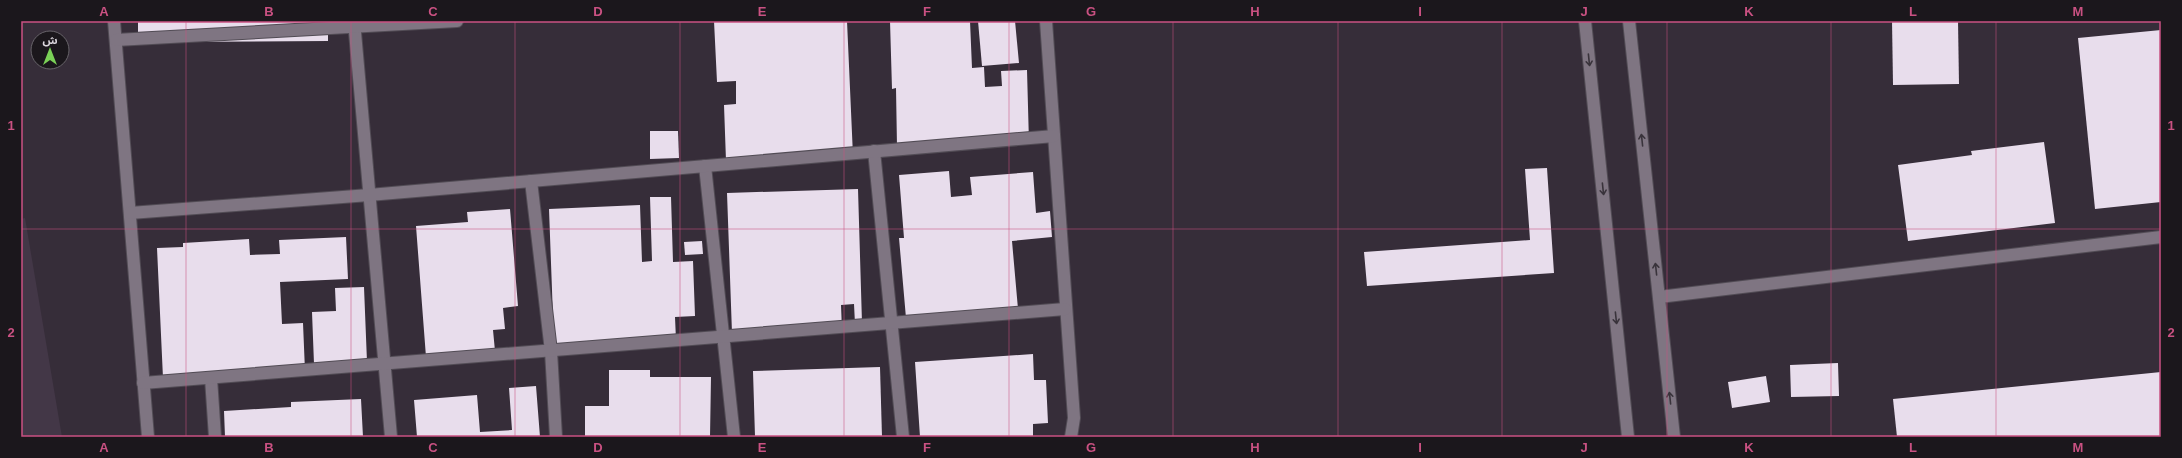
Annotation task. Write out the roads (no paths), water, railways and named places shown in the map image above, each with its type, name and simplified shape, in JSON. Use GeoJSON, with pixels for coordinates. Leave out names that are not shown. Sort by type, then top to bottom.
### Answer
{"type":"FeatureCollection","features":[{"type":"Feature","properties":{"kind":"street"},"geometry":{"type":"LineString","coordinates":[[114,21],[148,437]]}},
{"type":"Feature","properties":{"kind":"street"},"geometry":{"type":"LineString","coordinates":[[116,40],[354,24],[457,21]]}},
{"type":"Feature","properties":{"kind":"street"},"geometry":{"type":"LineString","coordinates":[[1046,21],[1065,309],[1074,418],[1071,437]]}},
{"type":"Feature","properties":{"kind":"street"},"geometry":{"type":"LineString","coordinates":[[1585,21],[1628,437]]}},
{"type":"Feature","properties":{"kind":"street"},"geometry":{"type":"LineString","coordinates":[[1630,21],[1674,437]]}},
{"type":"Feature","properties":{"kind":"street"},"geometry":{"type":"LineString","coordinates":[[354,24],[391,437]]}},
{"type":"Feature","properties":{"kind":"street"},"geometry":{"type":"LineString","coordinates":[[130,213],[369,195],[1054,136]]}},
{"type":"Feature","properties":{"kind":"street"},"geometry":{"type":"LineString","coordinates":[[874,151],[903,437]]}},
{"type":"Feature","properties":{"kind":"street"},"geometry":{"type":"LineString","coordinates":[[705,166],[734,437]]}},
{"type":"Feature","properties":{"kind":"street"},"geometry":{"type":"LineString","coordinates":[[531,181],[551,350],[556,437]]}},
{"type":"Feature","properties":{"kind":"street"},"geometry":{"type":"LineString","coordinates":[[1659,297],[2161,237]]}},
{"type":"Feature","properties":{"kind":"street"},"geometry":{"type":"LineString","coordinates":[[143,383],[1065,309]]}},
{"type":"Feature","properties":{"kind":"street"},"geometry":{"type":"LineString","coordinates":[[211,378],[216,437]]}}]}
